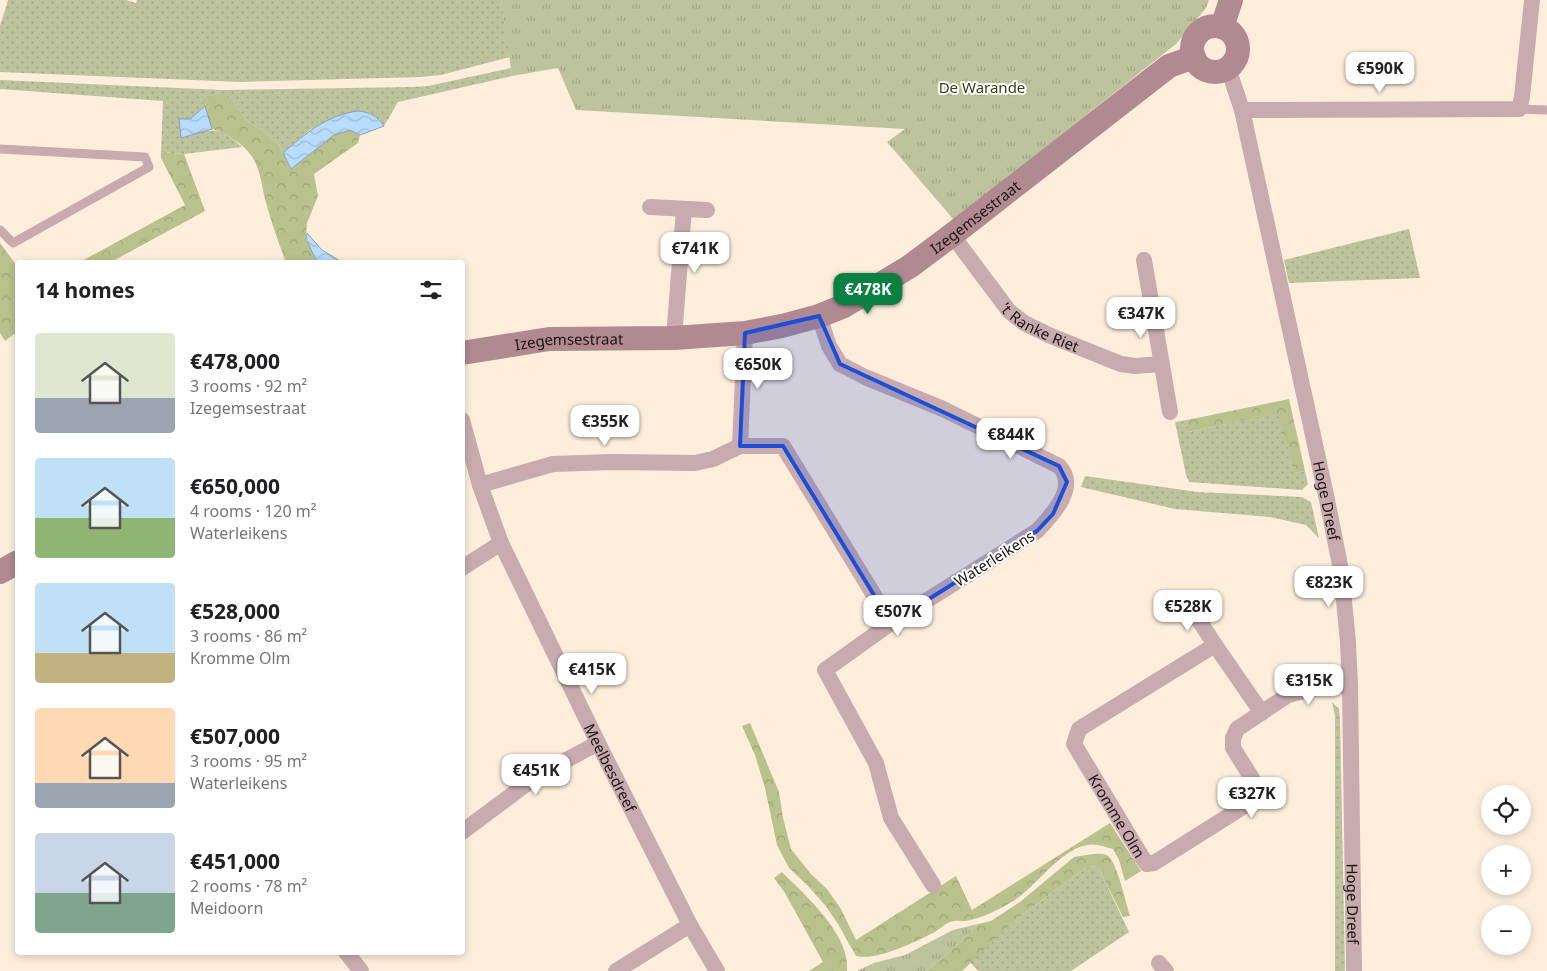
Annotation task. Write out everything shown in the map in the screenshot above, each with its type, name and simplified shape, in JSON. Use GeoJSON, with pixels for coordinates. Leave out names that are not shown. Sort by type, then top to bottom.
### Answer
{"type":"FeatureCollection","features":[{"type":"Feature","properties":{"kind":"street"},"geometry":{"type":"LineString","coordinates":[[1222,27],[1231,0]]}},
{"type":"Feature","properties":{"kind":"street"},"geometry":{"type":"LineString","coordinates":[[1242,110],[1519,109],[1522,97],[1532,0]]}},
{"type":"Feature","properties":{"kind":"street"},"geometry":{"type":"LineString","coordinates":[[1212,26],[1222,27],[1235,38],[1238,45],[1237,56],[1234,63],[1220,72],[1204,70],[1198,65],[1194,57],[1192,47],[1194,39],[1198,33],[1212,26]]}},
{"type":"Feature","properties":{"kind":"street","name":"Izegemsestraat"},"geometry":{"type":"LineString","coordinates":[[465,352],[549,340],[674,338],[745,333],[819,316],[844,306],[909,267],[1169,66],[1194,57]]}},
{"type":"Feature","properties":{"kind":"street","name":"Hoge Dreef"},"geometry":{"type":"LineString","coordinates":[[1228,68],[1242,110],[1341,570],[1350,685],[1354,971]]}},
{"type":"Feature","properties":{"kind":"street"},"geometry":{"type":"LineString","coordinates":[[650,207],[706,210]]}},
{"type":"Feature","properties":{"kind":"street"},"geometry":{"type":"LineString","coordinates":[[674,338],[684,209]]}},
{"type":"Feature","properties":{"kind":"street","name":"'t Ranke Riet"},"geometry":{"type":"LineString","coordinates":[[952,235],[1008,311],[1024,323],[1050,336],[1121,364],[1135,366],[1161,364]]}},
{"type":"Feature","properties":{"kind":"street"},"geometry":{"type":"LineString","coordinates":[[1144,260],[1170,412]]}},
{"type":"Feature","properties":{"kind":"street","name":"Waterleikens"},"geometry":{"type":"LineString","coordinates":[[819,316],[829,346],[840,364],[865,377],[943,409],[1059,466],[1065,473],[1065,492],[1053,514],[1037,531],[890,623],[824,670],[876,764],[891,818],[933,885]]}},
{"type":"Feature","properties":{"kind":"street"},"geometry":{"type":"LineString","coordinates":[[740,446],[745,333]]}},
{"type":"Feature","properties":{"kind":"street","name":"Meelbesdreef"},"geometry":{"type":"LineString","coordinates":[[465,431],[480,485],[501,543],[598,744],[690,926],[717,971]]}},
{"type":"Feature","properties":{"kind":"street"},"geometry":{"type":"LineString","coordinates":[[480,485],[553,464],[612,462],[695,464],[713,459],[740,446],[783,446],[890,623]]}},
{"type":"Feature","properties":{"kind":"street"},"geometry":{"type":"LineString","coordinates":[[465,566],[501,543]]}},
{"type":"Feature","properties":{"kind":"street"},"geometry":{"type":"LineString","coordinates":[[0,572],[15,564]]}},
{"type":"Feature","properties":{"kind":"street"},"geometry":{"type":"LineString","coordinates":[[1186,602],[1262,713]]}},
{"type":"Feature","properties":{"kind":"street","name":"Kromme Olm"},"geometry":{"type":"LineString","coordinates":[[1215,644],[1079,729],[1074,744],[1147,864],[1154,863],[1254,800],[1257,792],[1255,783],[1233,748],[1233,738],[1236,729],[1288,695],[1320,688],[1350,685]]}},
{"type":"Feature","properties":{"kind":"street"},"geometry":{"type":"LineString","coordinates":[[465,830],[537,776],[598,744]]}},
{"type":"Feature","properties":{"kind":"street"},"geometry":{"type":"LineString","coordinates":[[616,971],[690,926]]}},
{"type":"Feature","properties":{"kind":"street"},"geometry":{"type":"LineString","coordinates":[[348,955],[360,971]]}},
{"type":"Feature","properties":{"kind":"lane"},"geometry":{"type":"LineString","coordinates":[[1519,109],[1547,110]]}},
{"type":"Feature","properties":{"kind":"lane"},"geometry":{"type":"LineString","coordinates":[[0,149],[145,157],[149,167],[13,243],[0,230]]}},
{"type":"Feature","properties":{"kind":"highlighted area"},"geometry":{"type":"Polygon","coordinates":[[[819,316],[840,364],[1059,466],[1067,482],[1053,514],[1037,531],[891,623],[783,446],[740,446],[745,333],[819,316]]]}},
{"type":"Feature","properties":{"kind":"green space"},"geometry":{"type":"Polygon","coordinates":[[[8,0],[126,0],[136,3],[137,0],[501,0],[510,57],[441,75],[420,77],[240,82],[0,72],[0,26],[8,0]]]}},
{"type":"Feature","properties":{"kind":"green space","name":"De Warande"},"geometry":{"type":"Polygon","coordinates":[[[501,0],[1209,0],[1206,8],[1176,44],[954,220],[887,142],[905,129],[576,110],[558,68],[512,76],[501,0]]]}},
{"type":"Feature","properties":{"kind":"green space"},"geometry":{"type":"Polygon","coordinates":[[[511,68],[512,76],[398,102],[384,126],[379,119],[311,129],[283,153],[279,145],[262,130],[248,122],[233,101],[201,99],[205,106],[190,119],[181,138],[214,130],[226,135],[242,147],[184,154],[161,152],[163,101],[0,89],[0,80],[222,90],[412,87],[428,86],[511,68]]]}},
{"type":"Feature","properties":{"kind":"green space"},"geometry":{"type":"Polygon","coordinates":[[[222,95],[233,101],[248,122],[262,130],[279,145],[291,169],[334,135],[350,130],[360,135],[358,143],[314,174],[318,196],[307,223],[306,239],[316,260],[285,260],[253,158],[235,140],[212,129],[201,98],[222,95]]]}},
{"type":"Feature","properties":{"kind":"green space"},"geometry":{"type":"Polygon","coordinates":[[[161,152],[184,154],[205,211],[115,260],[84,260],[185,205],[161,158],[161,152]]]}},
{"type":"Feature","properties":{"kind":"green space"},"geometry":{"type":"Polygon","coordinates":[[[1409,229],[1420,278],[1289,283],[1284,260],[1409,229]]]}},
{"type":"Feature","properties":{"kind":"green space"},"geometry":{"type":"Polygon","coordinates":[[[0,243],[15,263],[15,334],[5,341],[0,333],[0,243]]]}},
{"type":"Feature","properties":{"kind":"green space"},"geometry":{"type":"Polygon","coordinates":[[[1289,399],[1305,471],[1294,473],[1279,413],[1188,432],[1187,420],[1289,399]]]}},
{"type":"Feature","properties":{"kind":"green space"},"geometry":{"type":"Polygon","coordinates":[[[1280,412],[1294,473],[1305,471],[1308,484],[1302,490],[1189,482],[1175,422],[1187,420],[1189,432],[1280,412]]]}},
{"type":"Feature","properties":{"kind":"green space"},"geometry":{"type":"Polygon","coordinates":[[[1085,476],[1198,492],[1302,497],[1311,502],[1319,538],[1306,525],[1270,517],[1175,509],[1081,487],[1085,476]]]}},
{"type":"Feature","properties":{"kind":"green space"},"geometry":{"type":"Polygon","coordinates":[[[1332,702],[1339,709],[1340,719],[1345,971],[1335,971],[1335,716],[1332,702]]]}},
{"type":"Feature","properties":{"kind":"green space"},"geometry":{"type":"Polygon","coordinates":[[[750,723],[779,792],[791,849],[811,874],[827,889],[841,909],[856,940],[956,876],[972,910],[1110,823],[1141,871],[1125,881],[1119,860],[1113,849],[1097,845],[1087,845],[1067,854],[1023,894],[997,910],[972,920],[950,922],[934,933],[884,954],[864,957],[856,956],[825,905],[789,868],[777,845],[765,788],[755,755],[742,726],[750,723]]]}},
{"type":"Feature","properties":{"kind":"green space"},"geometry":{"type":"Polygon","coordinates":[[[1105,854],[1115,866],[1130,916],[1123,917],[1099,869],[1094,865],[1085,868],[1014,921],[962,971],[927,971],[962,941],[978,924],[991,921],[1020,902],[1074,857],[1105,854]]]}},
{"type":"Feature","properties":{"kind":"green space"},"geometry":{"type":"Polygon","coordinates":[[[1094,865],[1099,869],[1129,932],[1071,971],[978,971],[970,962],[1014,921],[1085,868],[1094,865]]]}},
{"type":"Feature","properties":{"kind":"green space"},"geometry":{"type":"Polygon","coordinates":[[[782,872],[814,904],[834,930],[842,944],[846,957],[847,971],[809,971],[823,962],[785,893],[774,878],[782,872]]]}},
{"type":"Feature","properties":{"kind":"green space"},"geometry":{"type":"Polygon","coordinates":[[[978,924],[962,941],[927,971],[857,971],[874,963],[905,955],[953,930],[978,924]]]}},
{"type":"Feature","properties":{"kind":"water"},"geometry":{"type":"Polygon","coordinates":[[[205,106],[212,129],[181,138],[179,119],[190,119],[205,106]]]}},
{"type":"Feature","properties":{"kind":"water"},"geometry":{"type":"Polygon","coordinates":[[[358,111],[373,115],[384,126],[360,135],[350,130],[334,135],[291,169],[283,153],[318,126],[336,116],[358,111]]]}},
{"type":"Feature","properties":{"kind":"water"},"geometry":{"type":"Polygon","coordinates":[[[307,233],[322,250],[339,260],[316,260],[306,239],[307,233]]]}}]}
